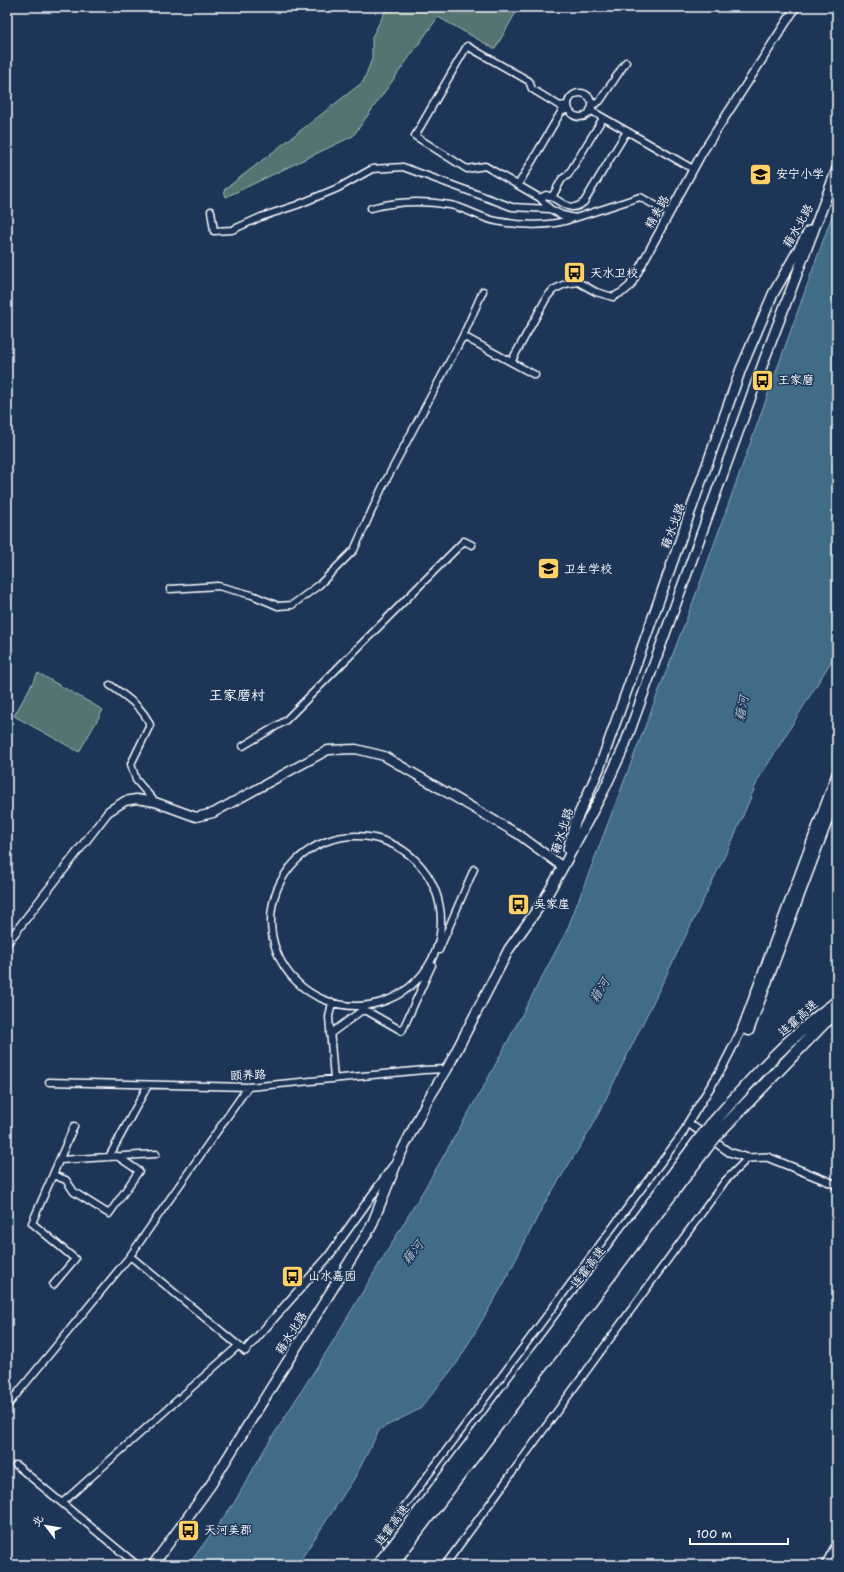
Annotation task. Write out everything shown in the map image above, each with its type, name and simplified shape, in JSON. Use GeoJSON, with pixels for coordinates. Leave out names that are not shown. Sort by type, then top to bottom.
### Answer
{"type":"FeatureCollection","features":[{"type":"Feature","properties":{"kind":"highway","name":"连霍高速"},"geometry":{"type":"LineString","coordinates":[[387,1562],[715,1128],[837,1002]]}},
{"type":"Feature","properties":{"kind":"highway","name":"连霍高速"},"geometry":{"type":"LineString","coordinates":[[819,1021],[837,1013]]}},
{"type":"Feature","properties":{"kind":"highway"},"geometry":{"type":"LineString","coordinates":[[827,1565],[837,1546]]}},
{"type":"Feature","properties":{"kind":"main road","name":"藉水北路"},"geometry":{"type":"LineString","coordinates":[[153,1565],[210,1486],[371,1226],[399,1157],[427,1101],[447,1069],[509,949],[544,900],[604,790],[624,747],[765,358],[826,202],[837,169]]}},
{"type":"Feature","properties":{"kind":"main road","name":"藉水北路"},"geometry":{"type":"LineString","coordinates":[[563,867],[575,823],[599,769],[743,364],[773,294],[826,202]]}},
{"type":"Feature","properties":{"kind":"main road"},"geometry":{"type":"LineString","coordinates":[[109,812],[125,801],[136,799],[155,802],[196,817],[213,813],[328,750],[356,749],[384,756],[518,834],[563,867]]}},
{"type":"Feature","properties":{"kind":"main road"},"geometry":{"type":"LineString","coordinates":[[837,773],[742,1029],[749,1031],[837,796]]}},
{"type":"Feature","properties":{"kind":"main road","name":"藉水北路"},"geometry":{"type":"LineString","coordinates":[[158,1565],[213,1489],[376,1230],[427,1101]]}},
{"type":"Feature","properties":{"kind":"street","name":"精表路"},"geometry":{"type":"LineString","coordinates":[[511,362],[546,297],[553,290],[565,284],[578,282],[596,292],[613,297],[630,286],[693,169],[796,7]]}},
{"type":"Feature","properties":{"kind":"street"},"geometry":{"type":"LineString","coordinates":[[567,107],[560,106],[537,93],[532,89],[529,81],[467,46],[416,136],[467,170],[485,166],[540,198],[550,209],[562,215],[576,218]]}},
{"type":"Feature","properties":{"kind":"street"},"geometry":{"type":"LineString","coordinates":[[567,107],[573,117],[586,117],[592,107],[600,101],[626,62]]}},
{"type":"Feature","properties":{"kind":"street"},"geometry":{"type":"LineString","coordinates":[[518,185],[561,112],[567,107],[573,93],[586,93],[592,107],[604,118],[693,169]]}},
{"type":"Feature","properties":{"kind":"street"},"geometry":{"type":"LineString","coordinates":[[552,197],[562,179],[568,175],[604,118]]}},
{"type":"Feature","properties":{"kind":"street"},"geometry":{"type":"LineString","coordinates":[[540,198],[546,195],[552,197],[561,204],[570,207],[580,205],[584,202],[627,131]]}},
{"type":"Feature","properties":{"kind":"street"},"geometry":{"type":"LineString","coordinates":[[211,211],[214,231],[232,230],[261,217],[298,205],[338,188],[372,169],[403,167],[512,207],[550,209]]}},
{"type":"Feature","properties":{"kind":"street"},"geometry":{"type":"LineString","coordinates":[[371,208],[389,203],[426,201],[452,205],[496,221],[529,224],[556,224],[640,197],[669,213]]}},
{"type":"Feature","properties":{"kind":"street"},"geometry":{"type":"LineString","coordinates":[[170,589],[218,586],[252,595],[278,606],[292,605],[319,585],[354,550],[382,488],[463,336],[483,291]]}},
{"type":"Feature","properties":{"kind":"street"},"geometry":{"type":"LineString","coordinates":[[463,336],[535,375]]}},
{"type":"Feature","properties":{"kind":"street"},"geometry":{"type":"LineString","coordinates":[[243,746],[285,721],[464,541],[472,545]]}},
{"type":"Feature","properties":{"kind":"street"},"geometry":{"type":"LineString","coordinates":[[110,685],[132,702],[146,716],[150,725],[131,764],[136,780],[155,802]]}},
{"type":"Feature","properties":{"kind":"street"},"geometry":{"type":"LineString","coordinates":[[7,943],[109,812]]}},
{"type":"Feature","properties":{"kind":"street"},"geometry":{"type":"LineString","coordinates":[[348,836],[366,837],[384,841],[408,854],[421,867],[431,882],[440,908],[440,927],[437,945],[430,962],[420,977],[398,994],[382,1002],[364,1006],[345,1005],[332,1002],[319,998],[303,988],[290,975],[280,960],[274,943],[271,924],[274,897],[282,880],[292,865],[313,848],[330,840],[348,836]]}},
{"type":"Feature","properties":{"kind":"street"},"geometry":{"type":"LineString","coordinates":[[330,1034],[361,1011],[367,1011],[402,1030],[474,869]]}},
{"type":"Feature","properties":{"kind":"street"},"geometry":{"type":"LineString","coordinates":[[332,1002],[329,1017],[334,1079]]}},
{"type":"Feature","properties":{"kind":"street"},"geometry":{"type":"LineString","coordinates":[[406,1565],[381,1538],[683,1134],[688,1122],[722,1068],[742,1029]]}},
{"type":"Feature","properties":{"kind":"street","name":"颐养路"},"geometry":{"type":"LineString","coordinates":[[49,1082],[248,1087],[447,1069]]}},
{"type":"Feature","properties":{"kind":"street"},"geometry":{"type":"LineString","coordinates":[[109,1157],[148,1085]]}},
{"type":"Feature","properties":{"kind":"street"},"geometry":{"type":"LineString","coordinates":[[7,1406],[130,1256],[248,1087]]}},
{"type":"Feature","properties":{"kind":"street"},"geometry":{"type":"LineString","coordinates":[[688,1122],[729,1152],[748,1158],[767,1157],[837,1185]]}},
{"type":"Feature","properties":{"kind":"street"},"geometry":{"type":"LineString","coordinates":[[53,1286],[76,1260],[32,1223],[74,1126]]}},
{"type":"Feature","properties":{"kind":"street"},"geometry":{"type":"LineString","coordinates":[[60,1160],[156,1154]]}},
{"type":"Feature","properties":{"kind":"street"},"geometry":{"type":"LineString","coordinates":[[53,1175],[66,1180],[74,1192],[109,1214],[139,1171],[118,1156]]}},
{"type":"Feature","properties":{"kind":"street"},"geometry":{"type":"LineString","coordinates":[[130,1256],[245,1351],[328,1258],[399,1157]]}},
{"type":"Feature","properties":{"kind":"street"},"geometry":{"type":"LineString","coordinates":[[445,1565],[725,1181],[748,1158]]}},
{"type":"Feature","properties":{"kind":"street"},"geometry":{"type":"LineString","coordinates":[[62,1503],[238,1346]]}},
{"type":"Feature","properties":{"kind":"street"},"geometry":{"type":"LineString","coordinates":[[16,1465],[137,1565]]}},
{"type":"Feature","properties":{"kind":"green space"},"geometry":{"type":"Polygon","coordinates":[[[519,7],[495,49],[438,17],[353,136],[226,197],[224,190],[363,82],[372,59],[372,37],[387,8],[519,7]]]}},
{"type":"Feature","properties":{"kind":"green space"},"geometry":{"type":"Polygon","coordinates":[[[38,673],[103,710],[79,752],[14,716],[38,673]]]}},
{"type":"Feature","properties":{"kind":"water","name":"藉河"},"geometry":{"type":"Polygon","coordinates":[[[837,202],[837,652],[758,780],[734,837],[592,1127],[543,1206],[504,1283],[457,1363],[420,1409],[380,1429],[354,1479],[297,1565],[188,1565],[234,1503],[267,1445],[332,1343],[429,1181],[485,1084],[567,930],[699,586],[837,202]]]}},
{"type":"Feature","properties":{"kind":"place","name":"安宁小学"},"geometry":{"type":"Point","coordinates":[761,174]}},
{"type":"Feature","properties":{"kind":"place","name":"天水卫校"},"geometry":{"type":"Point","coordinates":[575,273]}},
{"type":"Feature","properties":{"kind":"place","name":"王家磨"},"geometry":{"type":"Point","coordinates":[763,380]}},
{"type":"Feature","properties":{"kind":"place","name":"卫生学校"},"geometry":{"type":"Point","coordinates":[549,569]}},
{"type":"Feature","properties":{"kind":"place","name":"吴家崖"},"geometry":{"type":"Point","coordinates":[519,904]}},
{"type":"Feature","properties":{"kind":"place","name":"山水嘉园"},"geometry":{"type":"Point","coordinates":[292,1276]}},
{"type":"Feature","properties":{"kind":"place","name":"天河美郡"},"geometry":{"type":"Point","coordinates":[188,1530]}},
{"type":"Feature","properties":{"kind":"district","name":"王家磨村"},"geometry":{"type":"Point","coordinates":[237,695]}}]}
